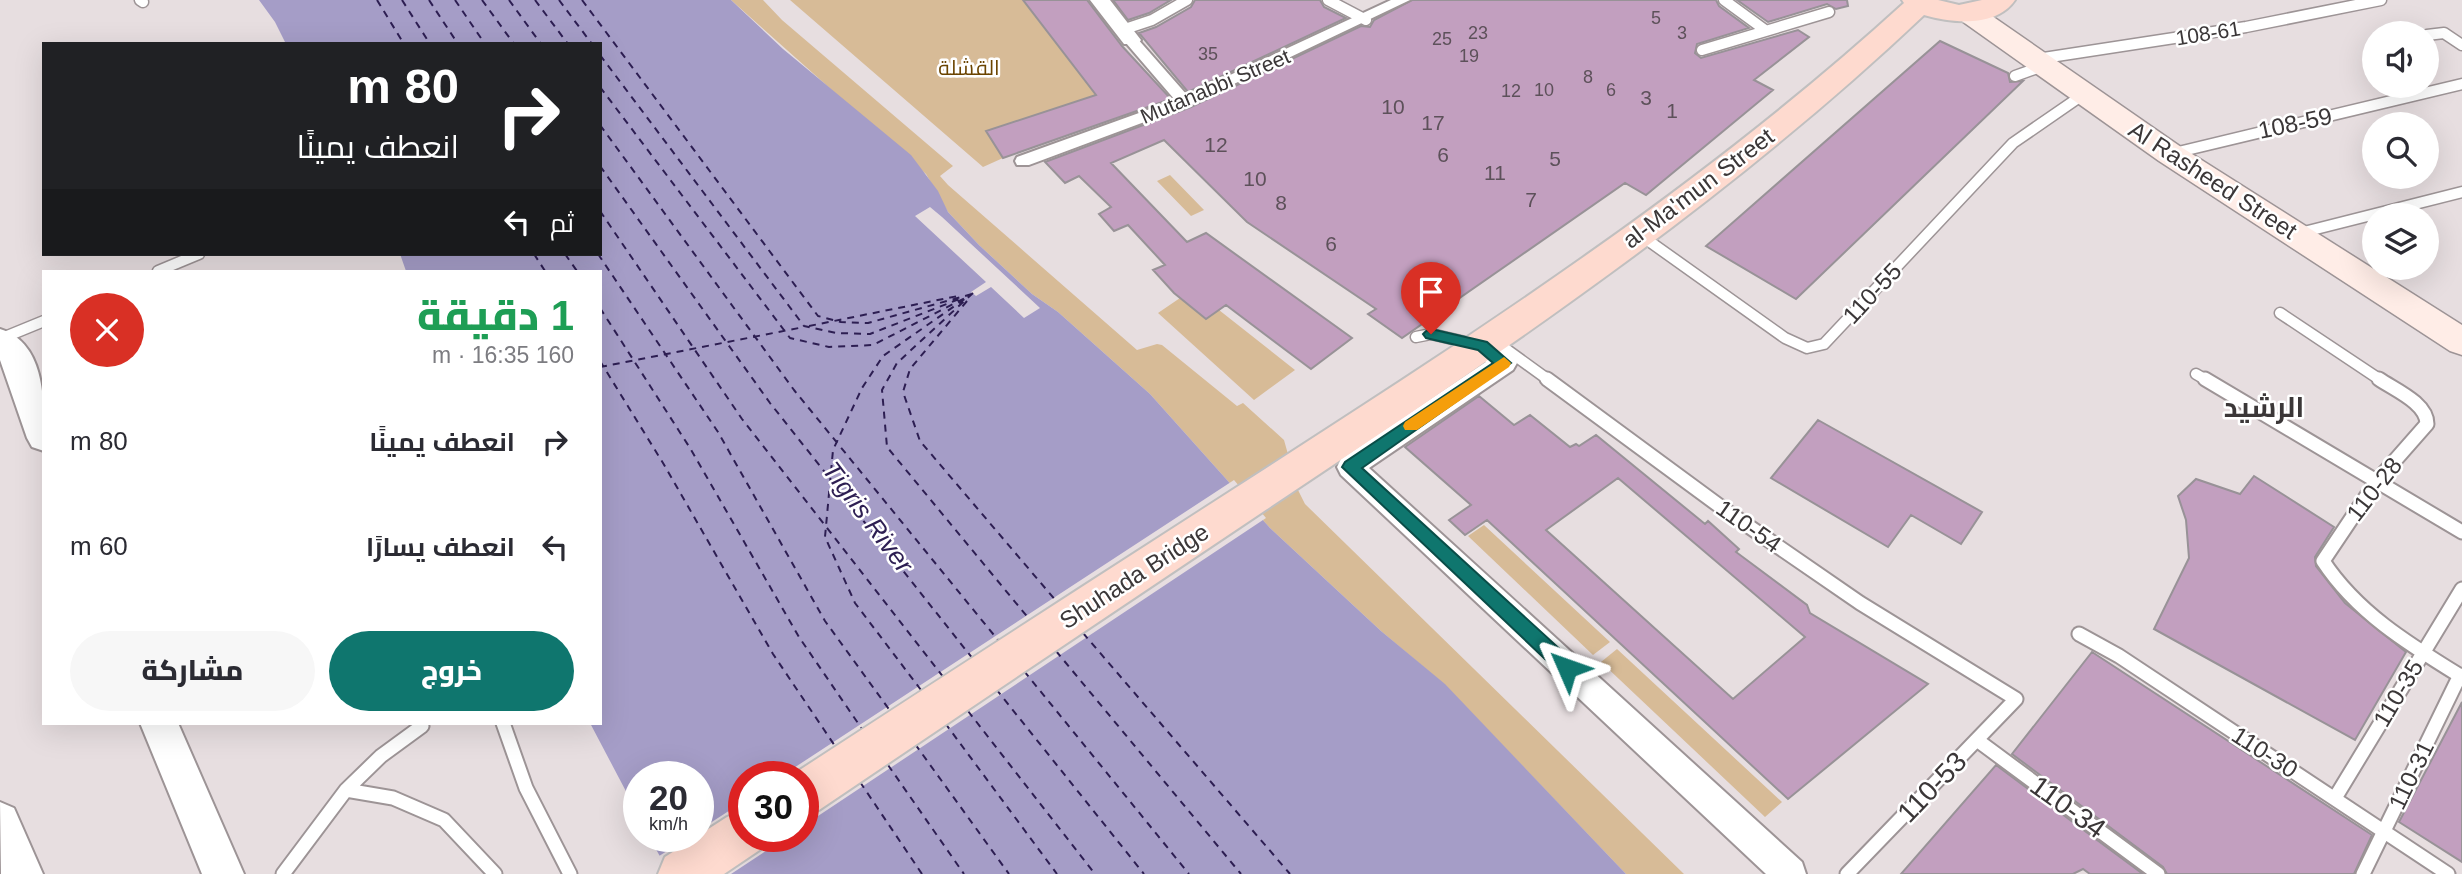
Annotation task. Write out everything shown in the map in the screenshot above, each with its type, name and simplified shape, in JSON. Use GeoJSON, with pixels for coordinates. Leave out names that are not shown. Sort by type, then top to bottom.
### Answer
{"type":"FeatureCollection","features":[{"type":"Feature","properties":{"kind":"main road"},"geometry":{"type":"LineString","coordinates":[[1918,1],[1940,11],[1969,13],[1987,9],[2001,0]]}},
{"type":"Feature","properties":{"kind":"main road","name":"al-Ma'mun Street"},"geometry":{"type":"LineString","coordinates":[[1479,348],[1639,234],[1807,106],[1918,1]]}},
{"type":"Feature","properties":{"kind":"main road","name":"Al Rasheed Street"},"geometry":{"type":"LineString","coordinates":[[1969,13],[2030,67],[2084,94],[2170,154],[2459,337]]}},
{"type":"Feature","properties":{"kind":"main road","name":"Shuhada Bridge"},"geometry":{"type":"LineString","coordinates":[[819,783],[1479,348]]}},
{"type":"Feature","properties":{"kind":"main road"},"geometry":{"type":"LineString","coordinates":[[682,874],[728,844]]}},
{"type":"Feature","properties":{"kind":"street"},"geometry":{"type":"LineString","coordinates":[[1100,0],[1126,35],[1185,102]]}},
{"type":"Feature","properties":{"kind":"street","name":"Mutanabbi Street"},"geometry":{"type":"LineString","coordinates":[[1023,161],[1185,102],[1404,0]]}},
{"type":"Feature","properties":{"kind":"street"},"geometry":{"type":"LineString","coordinates":[[0,340],[15,355],[42,432]]}},
{"type":"Feature","properties":{"kind":"street"},"geometry":{"type":"LineString","coordinates":[[1479,348],[1504,363],[1350,467],[1790,874]]}},
{"type":"Feature","properties":{"kind":"street"},"geometry":{"type":"LineString","coordinates":[[160,725],[223,874]]}},
{"type":"Feature","properties":{"kind":"street"},"geometry":{"type":"LineString","coordinates":[[0,822],[22,874]]}},
{"type":"Feature","properties":{"kind":"lane"},"geometry":{"type":"LineString","coordinates":[[1126,35],[1186,0]]}},
{"type":"Feature","properties":{"kind":"lane"},"geometry":{"type":"LineString","coordinates":[[1328,0],[1366,20]]}},
{"type":"Feature","properties":{"kind":"lane"},"geometry":{"type":"LineString","coordinates":[[1724,0],[1765,30]]}},
{"type":"Feature","properties":{"kind":"lane","name":"108-61"},"geometry":{"type":"LineString","coordinates":[[2030,67],[2381,0]]}},
{"type":"Feature","properties":{"kind":"lane"},"geometry":{"type":"LineString","coordinates":[[1702,50],[1829,12]]}},
{"type":"Feature","properties":{"kind":"lane"},"geometry":{"type":"LineString","coordinates":[[2439,34],[2444,33],[2462,46]]}},
{"type":"Feature","properties":{"kind":"lane","name":"108-59"},"geometry":{"type":"LineString","coordinates":[[2170,154],[2272,127],[2372,107],[2462,84]]}},
{"type":"Feature","properties":{"kind":"lane","name":"110-55"},"geometry":{"type":"LineString","coordinates":[[1639,234],[1785,338],[1807,348],[1824,344],[2013,143],[2084,94]]}},
{"type":"Feature","properties":{"kind":"lane"},"geometry":{"type":"LineString","coordinates":[[2295,234],[2462,192]]}},
{"type":"Feature","properties":{"kind":"lane"},"geometry":{"type":"LineString","coordinates":[[160,270],[194,256]]}},
{"type":"Feature","properties":{"kind":"lane","name":"110-28"},"geometry":{"type":"LineString","coordinates":[[2280,313],[2420,407],[2427,416],[2427,424],[2376,482],[2323,561],[2337,586],[2423,653],[2461,676]]}},
{"type":"Feature","properties":{"kind":"lane"},"geometry":{"type":"LineString","coordinates":[[0,340],[42,322]]}},
{"type":"Feature","properties":{"kind":"lane"},"geometry":{"type":"LineString","coordinates":[[1416,337],[1431,334],[1479,348]]}},
{"type":"Feature","properties":{"kind":"lane","name":"110-54"},"geometry":{"type":"LineString","coordinates":[[1479,348],[1725,510],[1860,603],[2016,699]]}},
{"type":"Feature","properties":{"kind":"lane"},"geometry":{"type":"LineString","coordinates":[[2196,374],[2462,532]]}},
{"type":"Feature","properties":{"kind":"lane","name":"110-35"},"geometry":{"type":"LineString","coordinates":[[2335,798],[2462,589]]}},
{"type":"Feature","properties":{"kind":"lane","name":"110-30"},"geometry":{"type":"LineString","coordinates":[[2079,634],[2119,656],[2448,874]]}},
{"type":"Feature","properties":{"kind":"lane","name":"110-31"},"geometry":{"type":"LineString","coordinates":[[2363,874],[2461,676]]}},
{"type":"Feature","properties":{"kind":"lane","name":"110-53"},"geometry":{"type":"LineString","coordinates":[[1847,874],[2016,699]]}},
{"type":"Feature","properties":{"kind":"lane"},"geometry":{"type":"LineString","coordinates":[[504,725],[526,788],[570,874]]}},
{"type":"Feature","properties":{"kind":"lane"},"geometry":{"type":"LineString","coordinates":[[283,874],[346,790],[381,756],[422,726]]}},
{"type":"Feature","properties":{"kind":"lane","name":"110-34"},"geometry":{"type":"LineString","coordinates":[[1977,740],[2158,874]]}},
{"type":"Feature","properties":{"kind":"lane"},"geometry":{"type":"LineString","coordinates":[[346,790],[393,798],[444,820],[495,874]]}},
{"type":"Feature","properties":{"kind":"green space"},"geometry":{"type":"Polygon","coordinates":[[[731,0],[763,0],[782,20],[953,166],[940,176],[948,185],[1137,350],[1162,345],[1237,406],[1243,403],[1284,440],[1298,490],[1305,504],[1684,874],[1626,874],[1445,685],[1381,631],[1270,528],[1150,394],[1058,312],[1032,294],[979,245],[948,212],[926,174],[731,0]]]}},
{"type":"Feature","properties":{"kind":"green space","name":"القشلة"},"geometry":{"type":"Polygon","coordinates":[[[790,0],[1023,0],[1096,95],[987,131],[1003,158],[983,167],[790,0]]]}},
{"type":"Feature","properties":{"kind":"green space"},"geometry":{"type":"Polygon","coordinates":[[[1170,175],[1204,210],[1191,216],[1157,181],[1170,175]]]}},
{"type":"Feature","properties":{"kind":"green space"},"geometry":{"type":"Polygon","coordinates":[[[1180,298],[1206,318],[1219,310],[1295,370],[1254,400],[1158,313],[1180,298]]]}},
{"type":"Feature","properties":{"kind":"green space"},"geometry":{"type":"Polygon","coordinates":[[[1484,525],[1610,642],[1593,655],[1468,536],[1484,525]]]}},
{"type":"Feature","properties":{"kind":"green space"},"geometry":{"type":"Polygon","coordinates":[[[1617,649],[1782,802],[1765,817],[1601,662],[1617,649]]]}},
{"type":"Feature","properties":{"kind":"water","name":"Tigris River"},"geometry":{"type":"Polygon","coordinates":[[[259,0],[731,0],[783,49],[911,155],[938,191],[948,212],[979,245],[1032,294],[1058,312],[1150,394],[1270,528],[1381,631],[1445,684],[1626,874],[670,874],[658,852],[714,852],[714,761],[623,761],[623,786],[591,725],[602,725],[602,270],[406,270],[401,256],[602,256],[602,42],[285,42],[259,0]]]}},
{"type":"Feature","properties":{"kind":"pier"},"geometry":{"type":"Polygon","coordinates":[[[930,207],[1040,308],[1024,318],[991,287],[976,296],[971,292],[986,282],[915,216],[930,207]]]}},
{"type":"Feature","properties":{"kind":"pier"},"geometry":{"type":"Polygon","coordinates":[[[1234,480],[1266,518],[819,815],[819,761],[804,761],[1234,480]]]}},
{"type":"Feature","properties":{"kind":"pier"},"geometry":{"type":"Polygon","coordinates":[[[728,811],[728,852],[764,852],[731,874],[665,874],[656,858],[665,852],[714,852],[714,821],[728,811]]]}},
{"type":"Feature","properties":{"kind":"building"},"geometry":{"type":"Polygon","coordinates":[[[1023,0],[1087,0],[1122,46],[1171,99],[1003,158],[986,131],[1096,95],[1023,0]]]}},
{"type":"Feature","properties":{"kind":"building"},"geometry":{"type":"Polygon","coordinates":[[[1113,0],[1171,0],[1149,13],[1128,20],[1113,0]]]}},
{"type":"Feature","properties":{"kind":"building"},"geometry":{"type":"Polygon","coordinates":[[[1195,0],[1320,0],[1324,7],[1346,18],[1188,92],[1139,33],[1156,27],[1191,7],[1195,0]]]}},
{"type":"Feature","properties":{"kind":"building"},"geometry":{"type":"Polygon","coordinates":[[[1412,0],[1716,0],[1719,6],[1749,28],[1697,44],[1695,53],[1701,58],[1798,30],[1809,37],[1754,80],[1773,90],[1646,195],[1625,183],[1402,338],[1368,314],[1376,309],[1247,222],[1164,140],[1111,163],[1187,242],[1206,233],[1352,338],[1311,369],[1226,305],[1206,319],[1174,293],[1153,270],[1165,265],[1128,225],[1114,231],[1099,214],[1111,207],[1079,176],[1065,183],[1045,162],[1191,107],[1361,26],[1370,27],[1374,20],[1412,0]]]}},
{"type":"Feature","properties":{"kind":"building"},"geometry":{"type":"Polygon","coordinates":[[[1737,0],[1847,0],[1848,6],[1836,9],[1827,4],[1768,22],[1737,0]]]}},
{"type":"Feature","properties":{"kind":"building"},"geometry":{"type":"Polygon","coordinates":[[[1940,41],[2008,73],[2010,82],[2023,81],[1796,299],[1706,246],[1940,41]]]}},
{"type":"Feature","properties":{"kind":"building"},"geometry":{"type":"Polygon","coordinates":[[[1479,396],[1514,425],[1530,415],[1570,447],[1576,444],[1579,446],[1596,435],[1705,524],[1708,521],[1739,549],[1736,552],[1807,605],[1810,613],[1928,684],[1788,799],[1487,520],[1465,535],[1449,520],[1471,505],[1405,447],[1479,396]],[[1618,478],[1546,530],[1733,699],[1805,637],[1618,478]]]}},
{"type":"Feature","properties":{"kind":"building"},"geometry":{"type":"Polygon","coordinates":[[[1818,420],[1982,512],[1961,544],[1911,515],[1888,547],[1771,478],[1818,420]]]}},
{"type":"Feature","properties":{"kind":"building"},"geometry":{"type":"Polygon","coordinates":[[[2254,476],[2334,527],[2315,557],[2316,566],[2345,603],[2406,652],[2355,740],[2154,629],[2189,558],[2186,520],[2178,496],[2196,479],[2240,494],[2254,476]]]}},
{"type":"Feature","properties":{"kind":"building"},"geometry":{"type":"Polygon","coordinates":[[[2092,652],[2372,835],[2354,874],[2167,874],[2163,867],[2012,754],[2092,652]]]}},
{"type":"Feature","properties":{"kind":"building"},"geometry":{"type":"Polygon","coordinates":[[[2462,702],[2462,862],[2399,822],[2462,702]]]}},
{"type":"Feature","properties":{"kind":"building"},"geometry":{"type":"Polygon","coordinates":[[[1996,765],[2143,874],[2090,874],[2083,869],[2073,874],[1901,874],[1996,765]]]}},
{"type":"Feature","properties":{"kind":"ferry route"},"geometry":{"type":"LineString","coordinates":[[377,0],[403,42]]}},
{"type":"Feature","properties":{"kind":"ferry route"},"geometry":{"type":"LineString","coordinates":[[402,0],[429,42]]}},
{"type":"Feature","properties":{"kind":"ferry route"},"geometry":{"type":"LineString","coordinates":[[429,0],[457,42]]}},
{"type":"Feature","properties":{"kind":"ferry route"},"geometry":{"type":"LineString","coordinates":[[455,0],[484,42]]}},
{"type":"Feature","properties":{"kind":"ferry route"},"geometry":{"type":"LineString","coordinates":[[482,0],[513,42]]}},
{"type":"Feature","properties":{"kind":"ferry route"},"geometry":{"type":"LineString","coordinates":[[509,0],[540,42]]}},
{"type":"Feature","properties":{"kind":"ferry route"},"geometry":{"type":"LineString","coordinates":[[535,0],[566,42]]}},
{"type":"Feature","properties":{"kind":"ferry route"},"geometry":{"type":"LineString","coordinates":[[559,0],[590,42]]}},
{"type":"Feature","properties":{"kind":"ferry route"},"geometry":{"type":"LineString","coordinates":[[582,0],[818,316],[836,321]]}},
{"type":"Feature","properties":{"kind":"ferry route"},"geometry":{"type":"LineString","coordinates":[[602,58],[804,326],[836,333],[870,334],[962,298]]}},
{"type":"Feature","properties":{"kind":"ferry route"},"geometry":{"type":"LineString","coordinates":[[602,90],[785,331]]}},
{"type":"Feature","properties":{"kind":"ferry route"},"geometry":{"type":"LineString","coordinates":[[602,128],[755,337]]}},
{"type":"Feature","properties":{"kind":"ferry route"},"geometry":{"type":"LineString","coordinates":[[602,169],[726,342]]}},
{"type":"Feature","properties":{"kind":"ferry route"},"geometry":{"type":"LineString","coordinates":[[602,214],[694,349]]}},
{"type":"Feature","properties":{"kind":"ferry route"},"geometry":{"type":"LineString","coordinates":[[535,256],[544,270]]}},
{"type":"Feature","properties":{"kind":"ferry route"},"geometry":{"type":"LineString","coordinates":[[566,256],[576,270]]}},
{"type":"Feature","properties":{"kind":"ferry route"},"geometry":{"type":"LineString","coordinates":[[599,256],[666,354]]}},
{"type":"Feature","properties":{"kind":"ferry route"},"geometry":{"type":"LineString","coordinates":[[836,321],[868,323],[972,294]]}},
{"type":"Feature","properties":{"kind":"ferry route"},"geometry":{"type":"LineString","coordinates":[[972,294],[897,363],[882,390],[887,447],[1030,620]]}},
{"type":"Feature","properties":{"kind":"ferry route"},"geometry":{"type":"LineString","coordinates":[[836,321],[958,296]]}},
{"type":"Feature","properties":{"kind":"ferry route"},"geometry":{"type":"LineString","coordinates":[[785,331],[790,338],[829,347],[873,345],[969,296]]}},
{"type":"Feature","properties":{"kind":"ferry route"},"geometry":{"type":"LineString","coordinates":[[837,442],[862,388],[883,356],[966,298]]}},
{"type":"Feature","properties":{"kind":"ferry route"},"geometry":{"type":"LineString","coordinates":[[967,301],[910,369],[903,392],[920,441],[1057,602]]}},
{"type":"Feature","properties":{"kind":"ferry route"},"geometry":{"type":"LineString","coordinates":[[602,311],[634,360]]}},
{"type":"Feature","properties":{"kind":"ferry route"},"geometry":{"type":"LineString","coordinates":[[809,326],[836,321]]}},
{"type":"Feature","properties":{"kind":"ferry route"},"geometry":{"type":"LineString","coordinates":[[785,331],[804,327]]}},
{"type":"Feature","properties":{"kind":"ferry route"},"geometry":{"type":"LineString","coordinates":[[755,337],[785,331]]}},
{"type":"Feature","properties":{"kind":"ferry route"},"geometry":{"type":"LineString","coordinates":[[726,342],[755,337]]}},
{"type":"Feature","properties":{"kind":"ferry route"},"geometry":{"type":"LineString","coordinates":[[755,337],[837,442]]}},
{"type":"Feature","properties":{"kind":"ferry route"},"geometry":{"type":"LineString","coordinates":[[694,349],[726,342]]}},
{"type":"Feature","properties":{"kind":"ferry route"},"geometry":{"type":"LineString","coordinates":[[726,342],[830,479]]}},
{"type":"Feature","properties":{"kind":"ferry route"},"geometry":{"type":"LineString","coordinates":[[666,354],[694,349]]}},
{"type":"Feature","properties":{"kind":"ferry route"},"geometry":{"type":"LineString","coordinates":[[694,349],[742,419],[826,527]]}},
{"type":"Feature","properties":{"kind":"ferry route"},"geometry":{"type":"LineString","coordinates":[[634,360],[666,354]]}},
{"type":"Feature","properties":{"kind":"ferry route"},"geometry":{"type":"LineString","coordinates":[[666,354],[718,432],[825,621],[891,712]]}},
{"type":"Feature","properties":{"kind":"ferry route"},"geometry":{"type":"LineString","coordinates":[[603,366],[634,360]]}},
{"type":"Feature","properties":{"kind":"ferry route"},"geometry":{"type":"LineString","coordinates":[[634,360],[690,448],[799,637],[862,729]]}},
{"type":"Feature","properties":{"kind":"ferry route"},"geometry":{"type":"LineString","coordinates":[[603,366],[663,463],[773,654],[837,749]]}},
{"type":"Feature","properties":{"kind":"ferry route"},"geometry":{"type":"LineString","coordinates":[[830,479],[833,450],[837,442]]}},
{"type":"Feature","properties":{"kind":"ferry route"},"geometry":{"type":"LineString","coordinates":[[837,442],[998,640]]}},
{"type":"Feature","properties":{"kind":"ferry route"},"geometry":{"type":"LineString","coordinates":[[826,527],[830,479]]}},
{"type":"Feature","properties":{"kind":"ferry route"},"geometry":{"type":"LineString","coordinates":[[830,479],[973,659]]}},
{"type":"Feature","properties":{"kind":"ferry route"},"geometry":{"type":"LineString","coordinates":[[826,527],[944,678]]}},
{"type":"Feature","properties":{"kind":"ferry route"},"geometry":{"type":"LineString","coordinates":[[826,527],[825,537],[855,603],[921,690]]}},
{"type":"Feature","properties":{"kind":"ferry route"},"geometry":{"type":"LineString","coordinates":[[1083,633],[1290,874]]}},
{"type":"Feature","properties":{"kind":"ferry route"},"geometry":{"type":"LineString","coordinates":[[1056,651],[1241,874]]}},
{"type":"Feature","properties":{"kind":"ferry route"},"geometry":{"type":"LineString","coordinates":[[1024,671],[1189,874]]}},
{"type":"Feature","properties":{"kind":"ferry route"},"geometry":{"type":"LineString","coordinates":[[996,689],[1144,874]]}},
{"type":"Feature","properties":{"kind":"ferry route"},"geometry":{"type":"LineString","coordinates":[[968,711],[1095,874]]}},
{"type":"Feature","properties":{"kind":"ferry route"},"geometry":{"type":"LineString","coordinates":[[945,723],[1057,874]]}},
{"type":"Feature","properties":{"kind":"ferry route"},"geometry":{"type":"LineString","coordinates":[[915,744],[1009,874]]}},
{"type":"Feature","properties":{"kind":"ferry route"},"geometry":{"type":"LineString","coordinates":[[888,765],[964,874]]}},
{"type":"Feature","properties":{"kind":"ferry route"},"geometry":{"type":"LineString","coordinates":[[860,782],[922,874]]}},
{"type":"Feature","properties":{"kind":"slow traffic"},"geometry":{"type":"LineString","coordinates":[[1411,426],[1504,363]]}},
{"type":"Feature","properties":{"kind":"district","name":"الرشيد"},"geometry":{"type":"Point","coordinates":[2264,407]}},
{"type":"Feature","properties":{"kind":"route"},"geometry":{"type":"LineString","coordinates":[[1431,334],[1482,346],[1504,363],[1350,467],[1567,668]]}}]}
